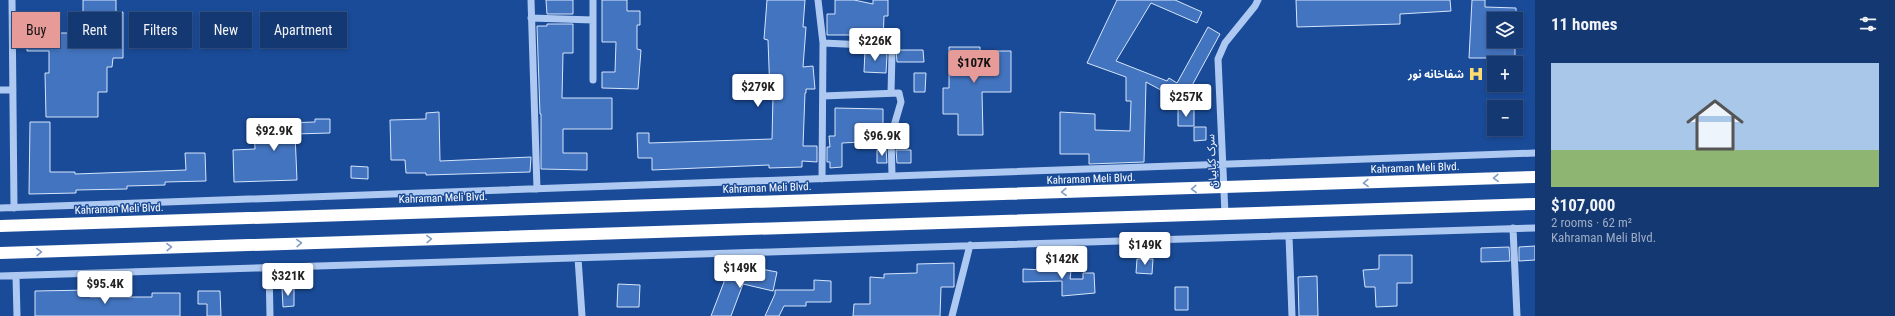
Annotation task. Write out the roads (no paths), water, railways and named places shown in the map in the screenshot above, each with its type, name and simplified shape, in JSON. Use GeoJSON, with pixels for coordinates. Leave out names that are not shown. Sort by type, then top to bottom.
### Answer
{"type":"FeatureCollection","features":[{"type":"Feature","properties":{"kind":"highway","name":"Kahraman Meli Blvd."},"geometry":{"type":"LineString","coordinates":[[0,226],[1535,177]]}},
{"type":"Feature","properties":{"kind":"highway"},"geometry":{"type":"LineString","coordinates":[[0,253],[1535,204]]}},
{"type":"Feature","properties":{"kind":"street"},"geometry":{"type":"LineString","coordinates":[[12,0],[14,208]]}},
{"type":"Feature","properties":{"kind":"street"},"geometry":{"type":"LineString","coordinates":[[531,0],[537,189]]}},
{"type":"Feature","properties":{"kind":"street"},"geometry":{"type":"LineString","coordinates":[[592,0],[593,80]]}},
{"type":"Feature","properties":{"kind":"street"},"geometry":{"type":"LineString","coordinates":[[818,0],[822,43],[822,179]]}},
{"type":"Feature","properties":{"kind":"street","name":"سرک کبابیان"},"geometry":{"type":"LineString","coordinates":[[1225,214],[1224,164],[1218,59],[1225,43],[1255,6],[1258,0]]}},
{"type":"Feature","properties":{"kind":"street"},"geometry":{"type":"LineString","coordinates":[[531,18],[593,20]]}},
{"type":"Feature","properties":{"kind":"street"},"geometry":{"type":"LineString","coordinates":[[822,43],[887,46],[892,53],[892,93]]}},
{"type":"Feature","properties":{"kind":"street"},"geometry":{"type":"LineString","coordinates":[[0,90],[13,90]]}},
{"type":"Feature","properties":{"kind":"street"},"geometry":{"type":"LineString","coordinates":[[823,96],[899,93],[901,97],[891,136],[892,176]]}},
{"type":"Feature","properties":{"kind":"street"},"geometry":{"type":"LineString","coordinates":[[0,208],[1535,153]]}},
{"type":"Feature","properties":{"kind":"street"},"geometry":{"type":"LineString","coordinates":[[1513,228],[1517,316]]}},
{"type":"Feature","properties":{"kind":"street"},"geometry":{"type":"LineString","coordinates":[[0,276],[1535,228]]}},
{"type":"Feature","properties":{"kind":"street"},"geometry":{"type":"LineString","coordinates":[[1289,236],[1292,316]]}},
{"type":"Feature","properties":{"kind":"street"},"geometry":{"type":"LineString","coordinates":[[952,316],[970,246]]}},
{"type":"Feature","properties":{"kind":"street"},"geometry":{"type":"LineString","coordinates":[[578,258],[582,316]]}},
{"type":"Feature","properties":{"kind":"street"},"geometry":{"type":"LineString","coordinates":[[269,268],[270,316]]}},
{"type":"Feature","properties":{"kind":"street"},"geometry":{"type":"LineString","coordinates":[[16,276],[17,316]]}},
{"type":"Feature","properties":{"kind":"place","name":"شفاخانه نور"},"geometry":{"type":"Point","coordinates":[1476,74]}}]}
